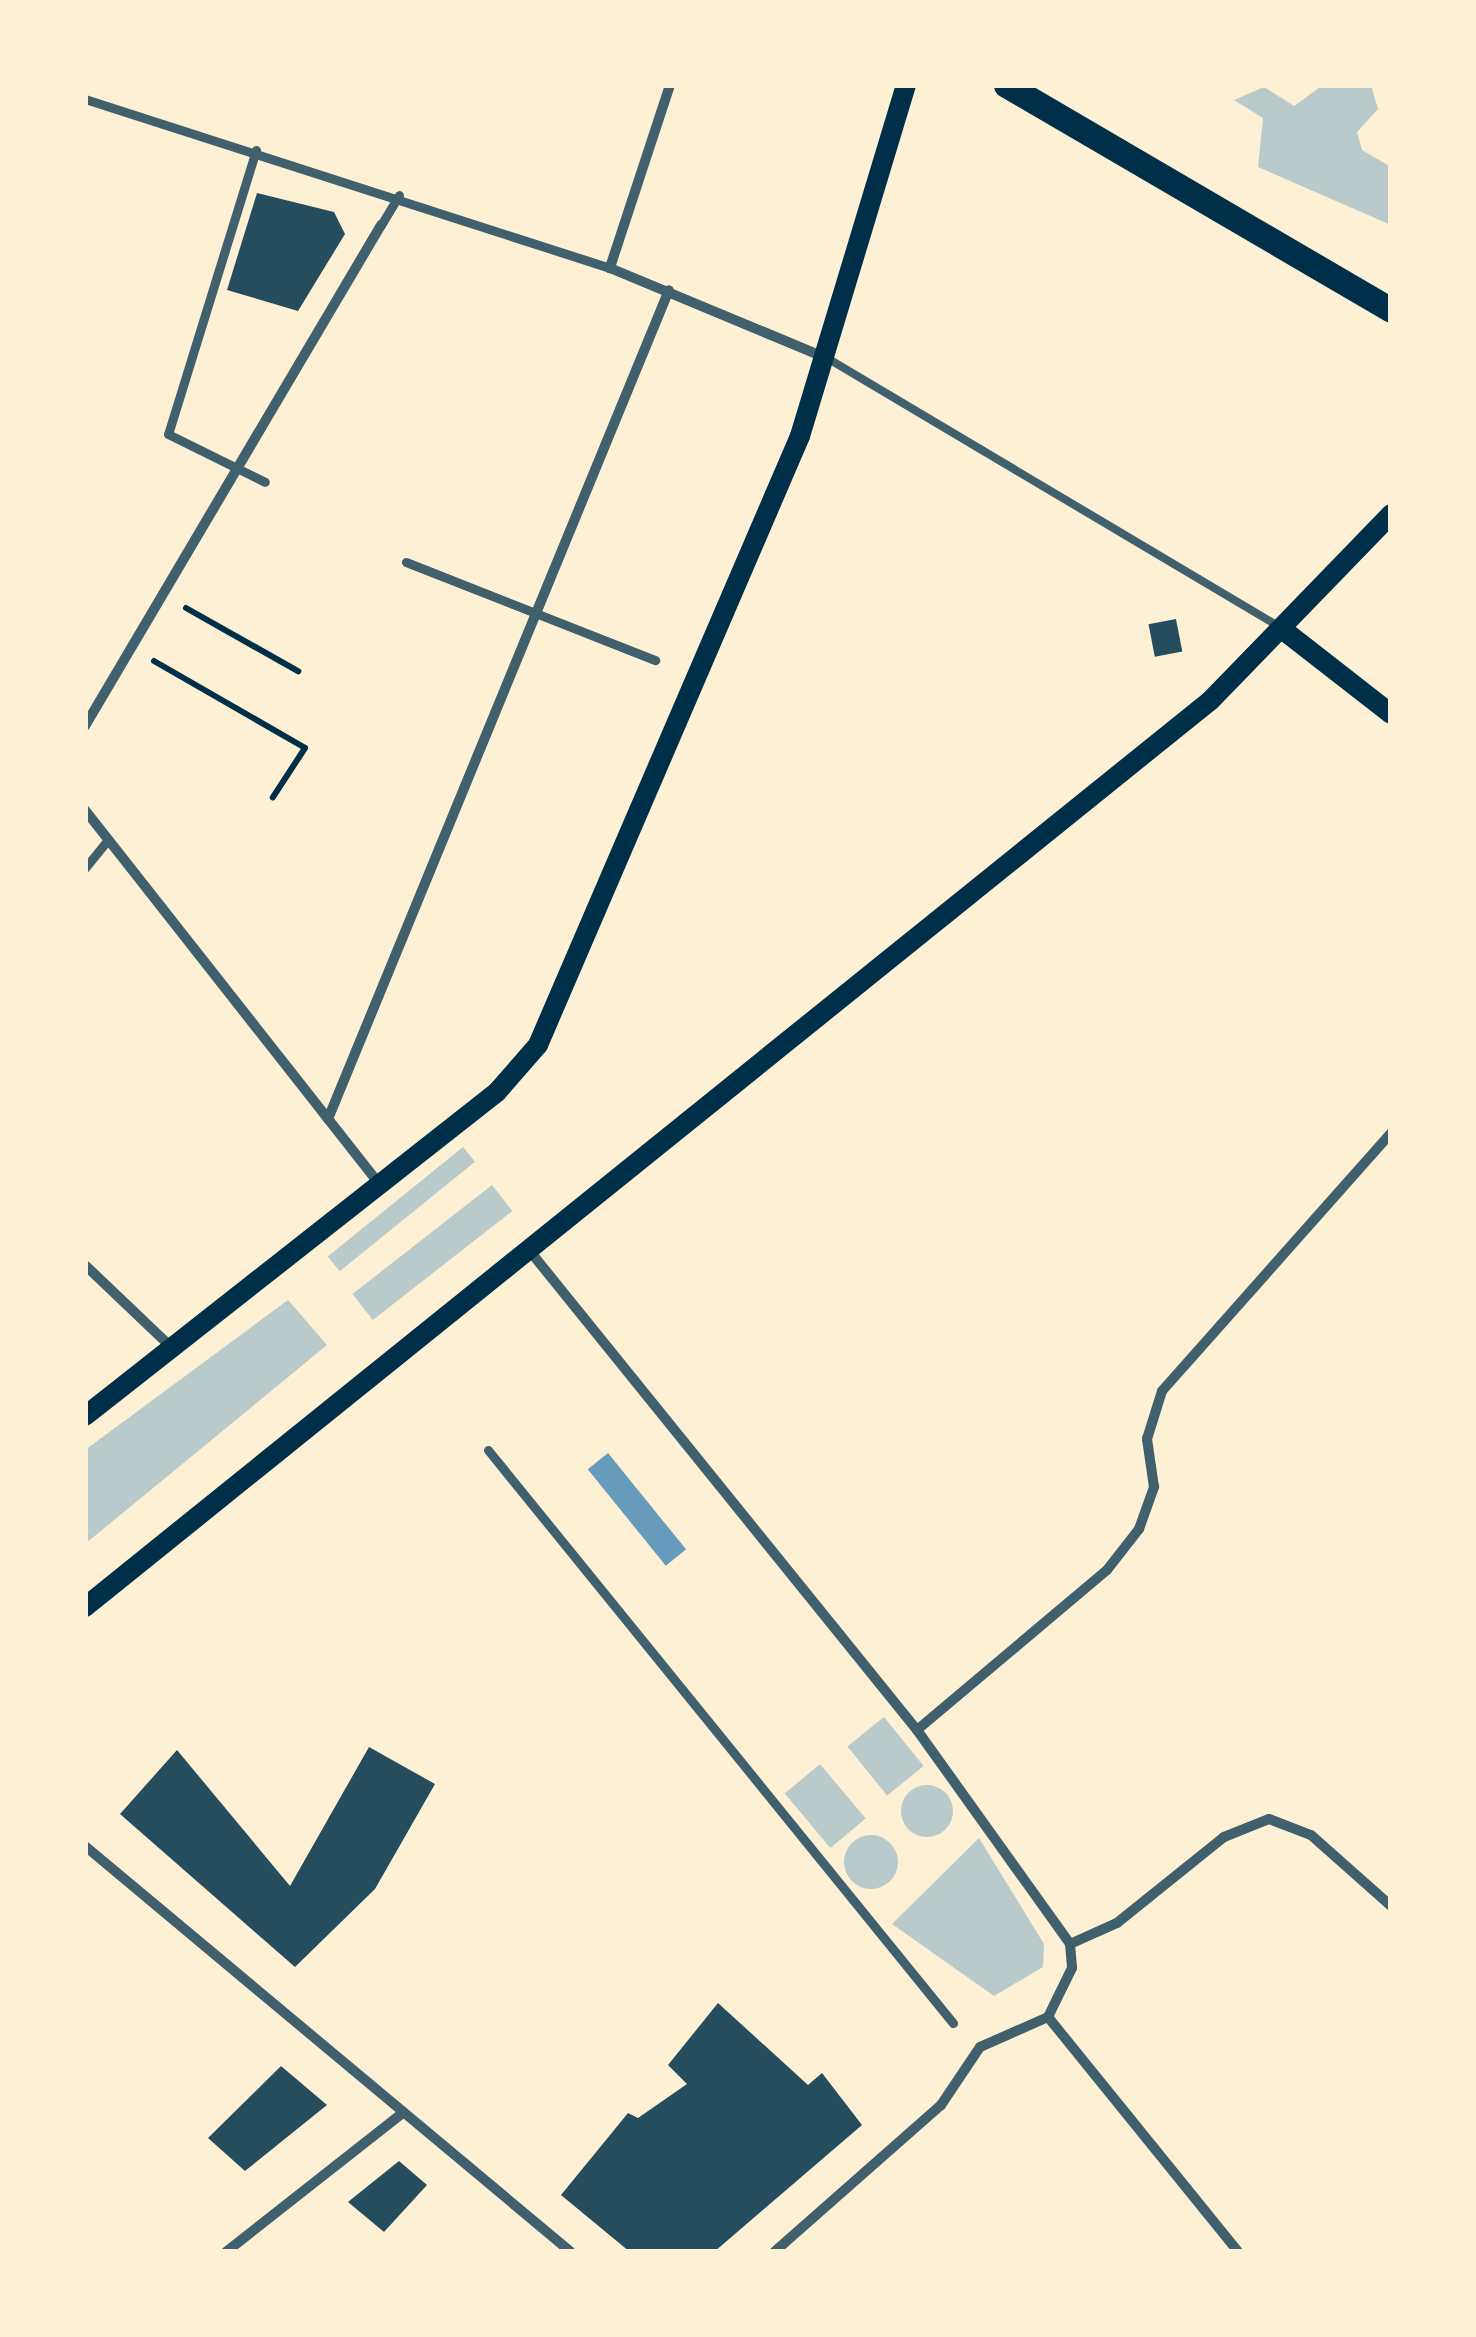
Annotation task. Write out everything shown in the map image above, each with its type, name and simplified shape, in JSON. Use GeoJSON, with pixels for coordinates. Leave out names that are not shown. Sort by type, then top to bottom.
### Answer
{"type":"FeatureCollection","features":[{"type":"Feature","properties":{"kind":"main road"},"geometry":{"type":"LineString","coordinates":[[85,1416],[497,1092],[563,998],[827,358],[906,85]]}},
{"type":"Feature","properties":{"kind":"main road"},"geometry":{"type":"LineString","coordinates":[[1006,85],[1391,310]]}},
{"type":"Feature","properties":{"kind":"main road"},"geometry":{"type":"LineString","coordinates":[[85,1607],[1210,701],[1391,514]]}},
{"type":"Feature","properties":{"kind":"main road"},"geometry":{"type":"LineString","coordinates":[[1282,628],[1391,714]]}},
{"type":"Feature","properties":{"kind":"street"},"geometry":{"type":"LineString","coordinates":[[610,268],[670,85]]}},
{"type":"Feature","properties":{"kind":"street"},"geometry":{"type":"LineString","coordinates":[[85,98],[399,194],[670,290],[827,358]]}},
{"type":"Feature","properties":{"kind":"street"},"geometry":{"type":"LineString","coordinates":[[256,150],[168,434],[265,482]]}},
{"type":"Feature","properties":{"kind":"street"},"geometry":{"type":"LineString","coordinates":[[85,726],[399,194]]}},
{"type":"Feature","properties":{"kind":"street"},"geometry":{"type":"LineString","coordinates":[[328,1120],[533,612],[670,290]]}},
{"type":"Feature","properties":{"kind":"street"},"geometry":{"type":"LineString","coordinates":[[406,562],[655,660]]}},
{"type":"Feature","properties":{"kind":"street"},"geometry":{"type":"LineString","coordinates":[[85,810],[380,1185]]}},
{"type":"Feature","properties":{"kind":"street"},"geometry":{"type":"LineString","coordinates":[[85,868],[108,840]]}},
{"type":"Feature","properties":{"kind":"street"},"geometry":{"type":"LineString","coordinates":[[917,1730],[1107,1570],[1139,1530],[1154,1488],[1146,1439],[1162,1391],[1391,1133]]}},
{"type":"Feature","properties":{"kind":"street"},"geometry":{"type":"LineString","coordinates":[[529,1250],[917,1730],[1070,1944],[1072,1968],[1048,2017],[1003,2030],[965,2066],[941,2105],[774,2252]]}},
{"type":"Feature","properties":{"kind":"street"},"geometry":{"type":"LineString","coordinates":[[85,1264],[170,1347]]}},
{"type":"Feature","properties":{"kind":"street"},"geometry":{"type":"LineString","coordinates":[[488,1450],[953,2023]]}},
{"type":"Feature","properties":{"kind":"street"},"geometry":{"type":"LineString","coordinates":[[1070,1944],[1117,1922],[1224,1837],[1269,1818],[1311,1835],[1391,1906]]}},
{"type":"Feature","properties":{"kind":"street"},"geometry":{"type":"LineString","coordinates":[[85,1846],[571,2252]]}},
{"type":"Feature","properties":{"kind":"street"},"geometry":{"type":"LineString","coordinates":[[1048,2017],[1238,2252]]}},
{"type":"Feature","properties":{"kind":"street"},"geometry":{"type":"LineString","coordinates":[[226,2252],[404,2112]]}},
{"type":"Feature","properties":{"kind":"lane"},"geometry":{"type":"LineString","coordinates":[[827,358],[1282,628]]}},
{"type":"Feature","properties":{"kind":"path"},"geometry":{"type":"LineString","coordinates":[[163,595],[298,671]]}},
{"type":"Feature","properties":{"kind":"path"},"geometry":{"type":"LineString","coordinates":[[131,648],[305,748],[273,797]]}},
{"type":"Feature","properties":{"kind":"shaded area"},"geometry":{"type":"Polygon","coordinates":[[[1323,85],[1371,85],[1378,109],[1357,132],[1362,150],[1391,167],[1391,225],[1258,167],[1263,118],[1234,100],[1264,87],[1294,106],[1323,85]]]}},
{"type":"Feature","properties":{"kind":"shaded area"},"geometry":{"type":"Polygon","coordinates":[[[463,1147],[475,1162],[340,1271],[328,1257],[463,1147]]]}},
{"type":"Feature","properties":{"kind":"shaded area"},"geometry":{"type":"Polygon","coordinates":[[[492,1185],[512,1211],[373,1320],[353,1294],[492,1185]]]}},
{"type":"Feature","properties":{"kind":"shaded area"},"geometry":{"type":"Polygon","coordinates":[[[288,1300],[327,1345],[85,1544],[85,1450],[288,1300]]]}},
{"type":"Feature","properties":{"kind":"shaded area"},"geometry":{"type":"Polygon","coordinates":[[[884,1717],[924,1766],[887,1796],[847,1747],[884,1717]]]}},
{"type":"Feature","properties":{"kind":"shaded area"},"geometry":{"type":"Polygon","coordinates":[[[820,1764],[866,1818],[830,1848],[785,1794],[820,1764]]]}},
{"type":"Feature","properties":{"kind":"shaded area"},"geometry":{"type":"Polygon","coordinates":[[[927,1785],[945,1793],[953,1811],[945,1829],[927,1837],[909,1829],[901,1811],[909,1793],[927,1785]]]}},
{"type":"Feature","properties":{"kind":"shaded area"},"geometry":{"type":"Polygon","coordinates":[[[871,1835],[890,1843],[898,1862],[890,1881],[871,1889],[852,1881],[844,1862],[852,1843],[871,1835]]]}},
{"type":"Feature","properties":{"kind":"shaded area"},"geometry":{"type":"Polygon","coordinates":[[[979,1838],[1044,1944],[1043,1967],[994,1996],[892,1924],[979,1838]]]}},
{"type":"Feature","properties":{"kind":"water"},"geometry":{"type":"Polygon","coordinates":[[[608,1453],[686,1549],[666,1566],[588,1469],[608,1453]]]}},
{"type":"Feature","properties":{"kind":"building"},"geometry":{"type":"Polygon","coordinates":[[[257,193],[334,212],[345,234],[298,311],[227,290],[257,193]]]}},
{"type":"Feature","properties":{"kind":"building"},"geometry":{"type":"Polygon","coordinates":[[[1176,619],[1182,651],[1155,657],[1149,624],[1176,619]]]}},
{"type":"Feature","properties":{"kind":"building"},"geometry":{"type":"Polygon","coordinates":[[[369,1747],[435,1784],[375,1889],[295,1967],[120,1814],[177,1750],[290,1886],[369,1747]]]}},
{"type":"Feature","properties":{"kind":"building"},"geometry":{"type":"Polygon","coordinates":[[[718,2003],[808,2085],[822,2073],[862,2125],[714,2252],[630,2252],[561,2195],[628,2113],[638,2118],[687,2084],[668,2065],[718,2003]]]}},
{"type":"Feature","properties":{"kind":"building"},"geometry":{"type":"Polygon","coordinates":[[[281,2066],[327,2105],[245,2171],[208,2138],[281,2066]]]}},
{"type":"Feature","properties":{"kind":"building"},"geometry":{"type":"Polygon","coordinates":[[[399,2161],[427,2185],[384,2232],[348,2202],[399,2161]]]}}]}
